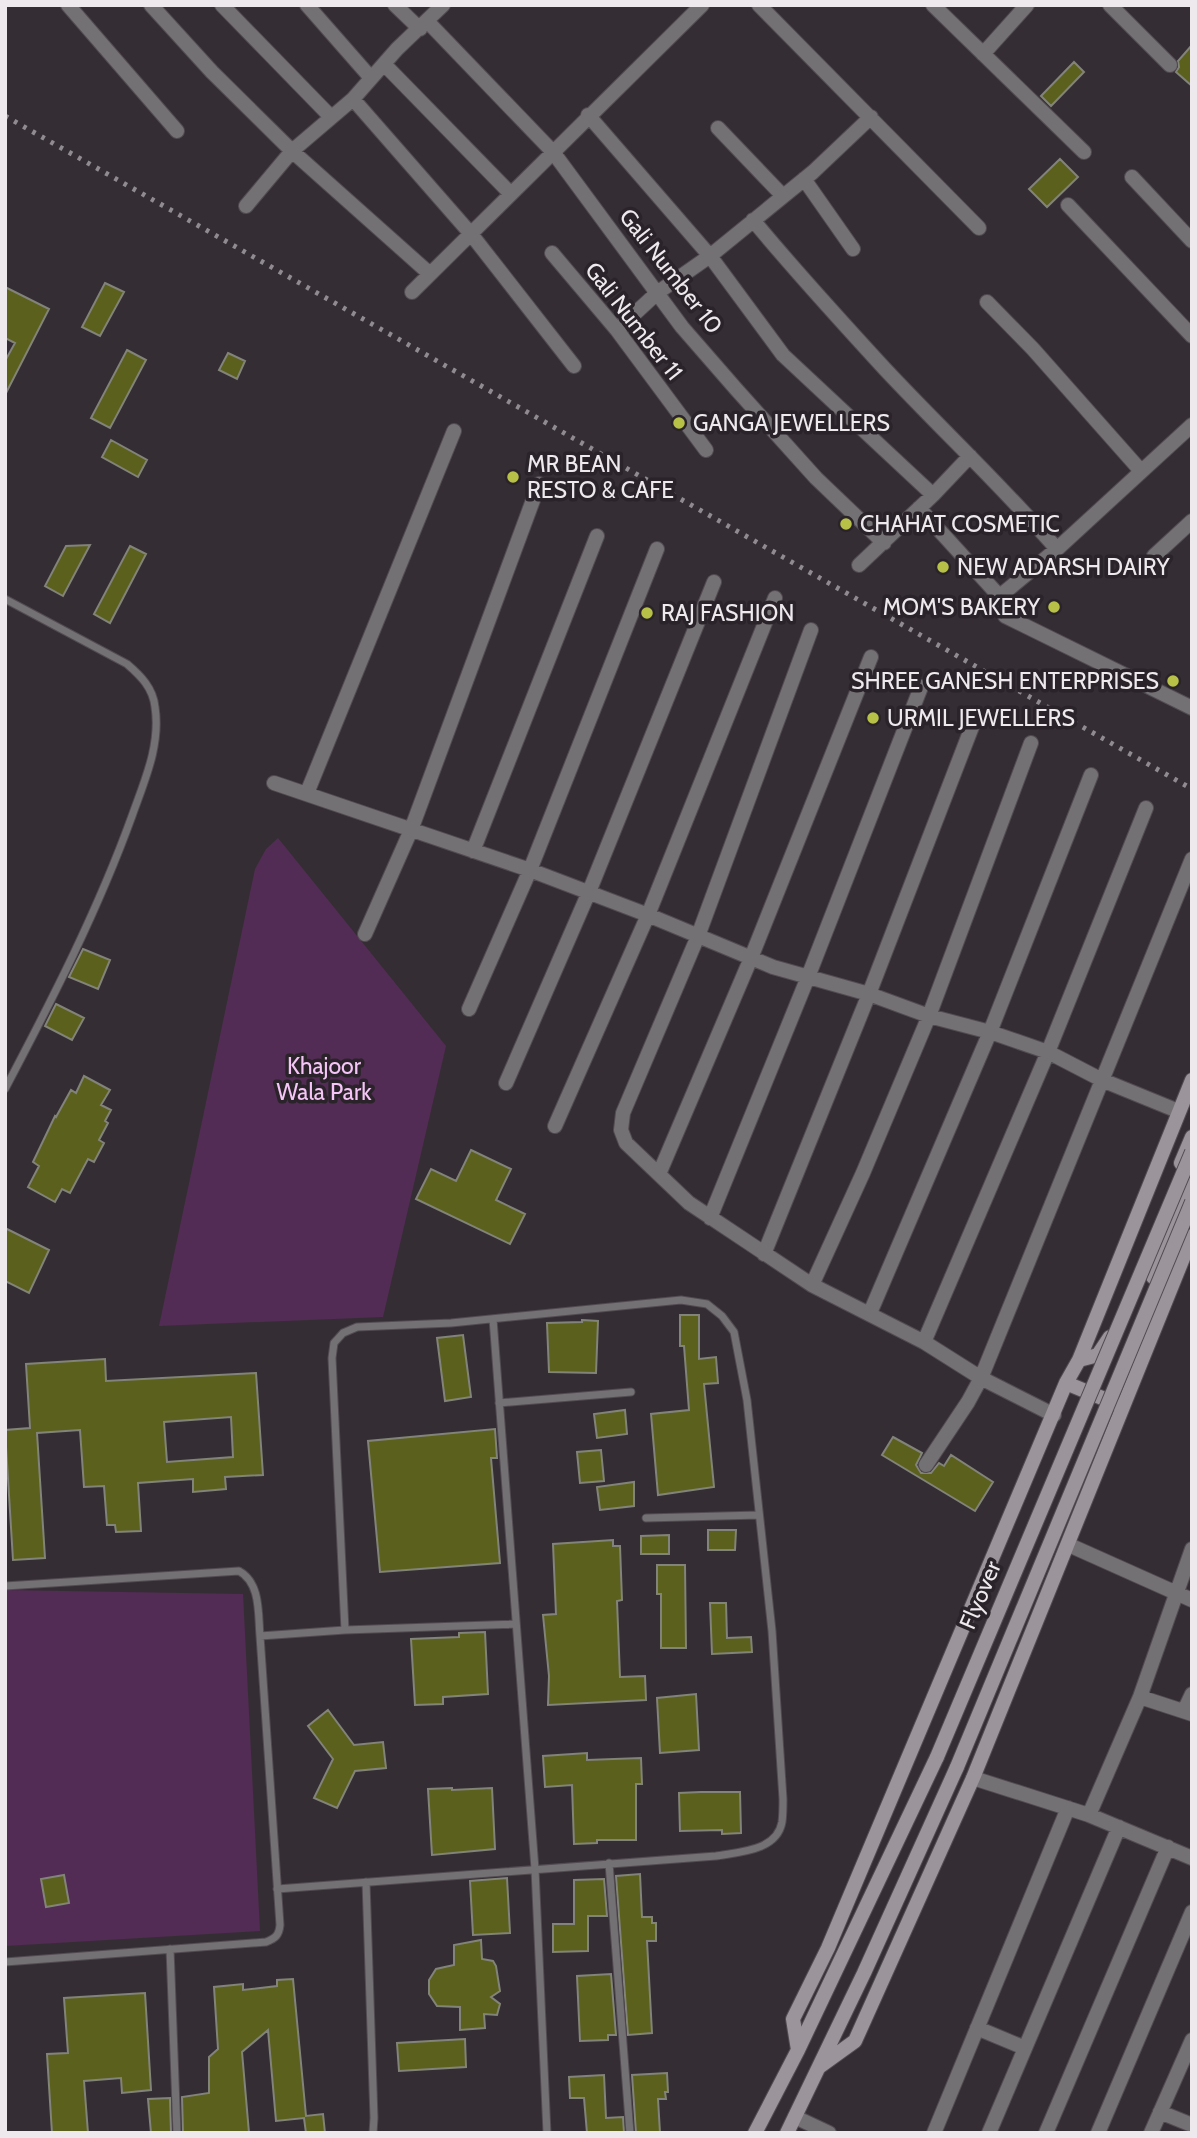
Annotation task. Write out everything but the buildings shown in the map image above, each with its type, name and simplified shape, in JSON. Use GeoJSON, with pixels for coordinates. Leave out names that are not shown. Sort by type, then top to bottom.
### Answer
{"type":"FeatureCollection","features":[{"type":"Feature","properties":{"kind":"street"},"geometry":{"type":"LineString","coordinates":[[68,5],[177,131]]}},
{"type":"Feature","properties":{"kind":"street"},"geometry":{"type":"LineString","coordinates":[[151,5],[212,72],[292,151],[430,274]]}},
{"type":"Feature","properties":{"kind":"street"},"geometry":{"type":"LineString","coordinates":[[222,5],[331,117]]}},
{"type":"Feature","properties":{"kind":"street"},"geometry":{"type":"LineString","coordinates":[[307,5],[371,78]]}},
{"type":"Feature","properties":{"kind":"street","name":"Gali Number 10"},"geometry":{"type":"LineString","coordinates":[[395,5],[424,25],[553,152],[682,327],[816,478],[884,543]]}},
{"type":"Feature","properties":{"kind":"street"},"geometry":{"type":"LineString","coordinates":[[246,206],[292,151],[353,99],[443,5]]}},
{"type":"Feature","properties":{"kind":"street"},"geometry":{"type":"LineString","coordinates":[[412,292],[702,5]]}},
{"type":"Feature","properties":{"kind":"street"},"geometry":{"type":"LineString","coordinates":[[759,5],[979,228]]}},
{"type":"Feature","properties":{"kind":"street"},"geometry":{"type":"LineString","coordinates":[[933,5],[1084,152]]}},
{"type":"Feature","properties":{"kind":"street"},"geometry":{"type":"LineString","coordinates":[[983,54],[1027,5]]}},
{"type":"Feature","properties":{"kind":"street"},"geometry":{"type":"LineString","coordinates":[[1110,5],[1170,65]]}},
{"type":"Feature","properties":{"kind":"street"},"geometry":{"type":"LineString","coordinates":[[384,64],[511,194]]}},
{"type":"Feature","properties":{"kind":"street"},"geometry":{"type":"LineString","coordinates":[[353,99],[471,234],[574,366]]}},
{"type":"Feature","properties":{"kind":"street"},"geometry":{"type":"LineString","coordinates":[[588,115],[710,256],[783,355],[933,495]]}},
{"type":"Feature","properties":{"kind":"street"},"geometry":{"type":"LineString","coordinates":[[617,330],[657,293],[710,256],[804,179],[871,117]]}},
{"type":"Feature","properties":{"kind":"street"},"geometry":{"type":"LineString","coordinates":[[718,128],[783,196]]}},
{"type":"Feature","properties":{"kind":"street"},"geometry":{"type":"LineString","coordinates":[[1132,177],[1192,241]]}},
{"type":"Feature","properties":{"kind":"street"},"geometry":{"type":"LineString","coordinates":[[804,179],[853,249]]}},
{"type":"Feature","properties":{"kind":"street"},"geometry":{"type":"LineString","coordinates":[[1068,205],[1192,336]]}},
{"type":"Feature","properties":{"kind":"street"},"geometry":{"type":"LineString","coordinates":[[753,220],[801,279],[1014,499],[1057,549]]}},
{"type":"Feature","properties":{"kind":"street","name":"Gali Number 11"},"geometry":{"type":"LineString","coordinates":[[552,253],[617,330],[706,450]]}},
{"type":"Feature","properties":{"kind":"street"},"geometry":{"type":"LineString","coordinates":[[987,302],[1033,349],[1141,471]]}},
{"type":"Feature","properties":{"kind":"street"},"geometry":{"type":"LineString","coordinates":[[1192,425],[1057,549],[1006,591],[999,606],[1006,616],[1192,708]]}},
{"type":"Feature","properties":{"kind":"street"},"geometry":{"type":"LineString","coordinates":[[307,793],[454,431]]}},
{"type":"Feature","properties":{"kind":"street"},"geometry":{"type":"LineString","coordinates":[[859,565],[970,456]]}},
{"type":"Feature","properties":{"kind":"street"},"geometry":{"type":"LineString","coordinates":[[365,934],[411,830],[539,484]]}},
{"type":"Feature","properties":{"kind":"street"},"geometry":{"type":"LineString","coordinates":[[919,508],[1001,598]]}},
{"type":"Feature","properties":{"kind":"street"},"geometry":{"type":"LineString","coordinates":[[1154,556],[1192,521]]}},
{"type":"Feature","properties":{"kind":"street"},"geometry":{"type":"LineString","coordinates":[[473,851],[597,536]]}},
{"type":"Feature","properties":{"kind":"street"},"geometry":{"type":"LineString","coordinates":[[469,1009],[530,870],[657,550]]}},
{"type":"Feature","properties":{"kind":"street"},"geometry":{"type":"LineString","coordinates":[[506,1083],[589,892],[714,582]]}},
{"type":"Feature","properties":{"kind":"street"},"geometry":{"type":"LineString","coordinates":[[555,1126],[648,915],[775,598]]}},
{"type":"Feature","properties":{"kind":"street"},"geometry":{"type":"LineString","coordinates":[[811,630],[698,936],[623,1113],[621,1130],[626,1143],[689,1203],[764,1254],[812,1285],[924,1342],[981,1378],[1054,1415]]}},
{"type":"Feature","properties":{"kind":"street"},"geometry":{"type":"LineString","coordinates":[[659,1174],[751,958],[871,657]]}},
{"type":"Feature","properties":{"kind":"street"},"geometry":{"type":"LineString","coordinates":[[710,1218],[921,687]]}},
{"type":"Feature","properties":{"kind":"street"},"geometry":{"type":"LineString","coordinates":[[764,1254],[869,994],[975,719]]}},
{"type":"Feature","properties":{"kind":"street"},"geometry":{"type":"LineString","coordinates":[[812,1285],[929,1016],[1031,743]]}},
{"type":"Feature","properties":{"kind":"street"},"geometry":{"type":"LineString","coordinates":[[870,1313],[990,1032],[1091,775]]}},
{"type":"Feature","properties":{"kind":"street"},"geometry":{"type":"LineString","coordinates":[[274,783],[530,870],[751,958],[1048,1052],[1102,1080],[1178,1111]]}},
{"type":"Feature","properties":{"kind":"street"},"geometry":{"type":"LineString","coordinates":[[924,1342],[1048,1052],[1146,808]]}},
{"type":"Feature","properties":{"kind":"street"},"geometry":{"type":"LineString","coordinates":[[926,1465],[981,1378],[1192,859]]}},
{"type":"Feature","properties":{"kind":"street"},"geometry":{"type":"LineString","coordinates":[[798,2050],[793,2019],[828,1948],[1066,1383],[1079,1360],[1192,1080]]}},
{"type":"Feature","properties":{"kind":"street"},"geometry":{"type":"LineString","coordinates":[[1079,1360],[1098,1354],[1108,1340],[1192,1137]]}},
{"type":"Feature","properties":{"kind":"street","name":"Flyover"},"geometry":{"type":"LineString","coordinates":[[755,2133],[798,2050],[937,1757],[1192,1152]]}},
{"type":"Feature","properties":{"kind":"street"},"geometry":{"type":"LineString","coordinates":[[1133,1385],[1127,1364],[1126,1346],[1192,1181]]}},
{"type":"Feature","properties":{"kind":"street","name":"Flyover"},"geometry":{"type":"LineString","coordinates":[[788,2133],[957,1767],[1192,1202]]}},
{"type":"Feature","properties":{"kind":"street"},"geometry":{"type":"LineString","coordinates":[[819,2067],[855,2041],[973,1778],[1191,1238]]}},
{"type":"Feature","properties":{"kind":"street"},"geometry":{"type":"LineString","coordinates":[[1066,1383],[1124,1407]]}},
{"type":"Feature","properties":{"kind":"street"},"geometry":{"type":"LineString","coordinates":[[1069,1545],[1192,1600]]}},
{"type":"Feature","properties":{"kind":"street"},"geometry":{"type":"LineString","coordinates":[[1089,1815],[1140,1696],[1192,1549]]}},
{"type":"Feature","properties":{"kind":"street"},"geometry":{"type":"LineString","coordinates":[[1140,1696],[1188,1713],[1192,1694]]}},
{"type":"Feature","properties":{"kind":"street"},"geometry":{"type":"LineString","coordinates":[[973,1778],[1089,1815],[1192,1858]]}},
{"type":"Feature","properties":{"kind":"street"},"geometry":{"type":"LineString","coordinates":[[934,2133],[1068,1808]]}},
{"type":"Feature","properties":{"kind":"street"},"geometry":{"type":"LineString","coordinates":[[989,2133],[1119,1827]]}},
{"type":"Feature","properties":{"kind":"street"},"geometry":{"type":"LineString","coordinates":[[1046,2133],[1168,1847]]}},
{"type":"Feature","properties":{"kind":"street"},"geometry":{"type":"LineString","coordinates":[[1098,2133],[1192,1912]]}},
{"type":"Feature","properties":{"kind":"street"},"geometry":{"type":"LineString","coordinates":[[977,2028],[1025,2048]]}},
{"type":"Feature","properties":{"kind":"street"},"geometry":{"type":"LineString","coordinates":[[1151,2133],[1192,2040]]}},
{"type":"Feature","properties":{"kind":"street"},"geometry":{"type":"LineString","coordinates":[[1160,2112],[1192,2125]]}},
{"type":"Feature","properties":{"kind":"street"},"geometry":{"type":"LineString","coordinates":[[795,2117],[825,2132]]}},
{"type":"Feature","properties":{"kind":"lane"},"geometry":{"type":"LineString","coordinates":[[5,599],[127,664],[141,676],[151,691],[155,708],[155,744],[149,770],[111,874],[5,1088]]}},
{"type":"Feature","properties":{"kind":"lane"},"geometry":{"type":"LineString","coordinates":[[277,1889],[716,1856],[756,1848],[773,1840],[782,1824],[783,1799],[772,1631],[747,1400],[733,1332],[722,1316],[707,1304],[681,1300],[451,1323],[357,1327],[343,1333],[334,1343],[332,1358],[345,1630]]}},
{"type":"Feature","properties":{"kind":"lane"},"geometry":{"type":"LineString","coordinates":[[493,1319],[535,1869],[547,2133]]}},
{"type":"Feature","properties":{"kind":"lane"},"geometry":{"type":"LineString","coordinates":[[499,1403],[631,1392]]}},
{"type":"Feature","properties":{"kind":"lane"},"geometry":{"type":"LineString","coordinates":[[646,1518],[759,1515]]}},
{"type":"Feature","properties":{"kind":"lane"},"geometry":{"type":"LineString","coordinates":[[5,1586],[239,1571],[248,1576],[255,1588],[260,1636],[280,1925],[275,1939],[266,1942],[5,1962]]}},
{"type":"Feature","properties":{"kind":"lane"},"geometry":{"type":"LineString","coordinates":[[260,1636],[516,1624]]}},
{"type":"Feature","properties":{"kind":"lane"},"geometry":{"type":"LineString","coordinates":[[609,1863],[629,2133]]}},
{"type":"Feature","properties":{"kind":"lane"},"geometry":{"type":"LineString","coordinates":[[366,1882],[373,2133]]}},
{"type":"Feature","properties":{"kind":"lane"},"geometry":{"type":"LineString","coordinates":[[170,1949],[177,2133]]}},
{"type":"Feature","properties":{"kind":"green space","name":"Khajoor Wala Park"},"geometry":{"type":"Polygon","coordinates":[[[278,838],[446,1046],[383,1317],[159,1326],[255,869],[266,849],[278,838]]]}},
{"type":"Feature","properties":{"kind":"green space"},"geometry":{"type":"Polygon","coordinates":[[[5,1590],[243,1594],[260,1931],[5,1946],[5,1590]]]}},
{"type":"Feature","properties":{"kind":"railway"},"geometry":{"type":"LineString","coordinates":[[5,116],[1192,789]]}},
{"type":"Feature","properties":{"kind":"place","name":"GANGA JEWELLERS"},"geometry":{"type":"Point","coordinates":[679,423]}},
{"type":"Feature","properties":{"kind":"place","name":"MR BEAN RESTO & CAFE"},"geometry":{"type":"Point","coordinates":[513,477]}},
{"type":"Feature","properties":{"kind":"place","name":"CHAHAT COSMETIC"},"geometry":{"type":"Point","coordinates":[846,524]}},
{"type":"Feature","properties":{"kind":"place","name":"NEW ADARSH DAIRY"},"geometry":{"type":"Point","coordinates":[943,567]}},
{"type":"Feature","properties":{"kind":"place","name":"MOM'S BAKERY"},"geometry":{"type":"Point","coordinates":[1054,607]}},
{"type":"Feature","properties":{"kind":"place","name":"RAJ FASHION"},"geometry":{"type":"Point","coordinates":[647,613]}},
{"type":"Feature","properties":{"kind":"place","name":"SHREE GANESH ENTERPRISES"},"geometry":{"type":"Point","coordinates":[1173,681]}},
{"type":"Feature","properties":{"kind":"place","name":"URMIL JEWELLERS"},"geometry":{"type":"Point","coordinates":[873,718]}}]}
